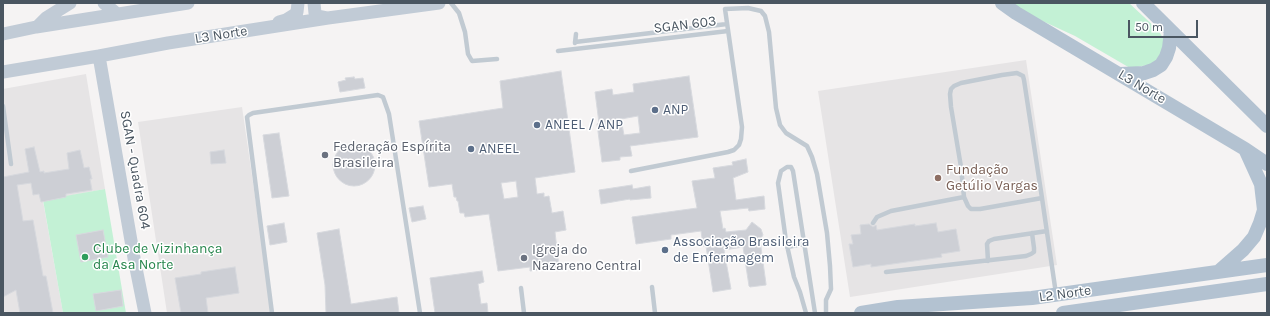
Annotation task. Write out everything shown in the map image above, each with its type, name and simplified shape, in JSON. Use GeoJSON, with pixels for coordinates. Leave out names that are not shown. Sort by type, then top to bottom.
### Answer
{"type":"FeatureCollection","features":[{"type":"Feature","properties":{"kind":"main road"},"geometry":{"type":"LineString","coordinates":[[36,27],[46,18],[70,3]]}},
{"type":"Feature","properties":{"kind":"main road"},"geometry":{"type":"LineString","coordinates":[[104,3],[117,14]]}},
{"type":"Feature","properties":{"kind":"main road"},"geometry":{"type":"LineString","coordinates":[[3,34],[36,27],[188,3]]}},
{"type":"Feature","properties":{"kind":"main road"},"geometry":{"type":"LineString","coordinates":[[232,33],[286,20],[296,12],[298,3]]}},
{"type":"Feature","properties":{"kind":"main road"},"geometry":{"type":"LineString","coordinates":[[314,3],[315,13],[318,16],[328,18]]}},
{"type":"Feature","properties":{"kind":"main road","name":"L3 Norte"},"geometry":{"type":"LineString","coordinates":[[3,72],[168,43],[328,18],[439,3]]}},
{"type":"Feature","properties":{"kind":"main road","name":"L3 Norte"},"geometry":{"type":"LineString","coordinates":[[995,3],[1016,13],[1120,74],[1245,149],[1267,164]]}},
{"type":"Feature","properties":{"kind":"main road","name":"L3 Norte"},"geometry":{"type":"LineString","coordinates":[[1002,3],[1016,13]]}},
{"type":"Feature","properties":{"kind":"main road"},"geometry":{"type":"LineString","coordinates":[[1143,3],[1264,122]]}},
{"type":"Feature","properties":{"kind":"main road"},"geometry":{"type":"LineString","coordinates":[[1120,74],[1144,73],[1161,65],[1167,53],[1171,31]]}},
{"type":"Feature","properties":{"kind":"main road","name":"SGAN - Quadra 604"},"geometry":{"type":"LineString","coordinates":[[100,56],[134,258],[145,313]]}},
{"type":"Feature","properties":{"kind":"main road"},"geometry":{"type":"LineString","coordinates":[[1216,273],[1243,250],[1254,237],[1264,210],[1261,184],[1245,149]]}},
{"type":"Feature","properties":{"kind":"main road","name":"L2 Norte"},"geometry":{"type":"LineString","coordinates":[[862,313],[1057,295],[1267,265]]}},
{"type":"Feature","properties":{"kind":"main road","name":"L2 Norte"},"geometry":{"type":"LineString","coordinates":[[1063,313],[1267,284]]}},
{"type":"Feature","properties":{"kind":"lane"},"geometry":{"type":"LineString","coordinates":[[451,3],[459,13],[465,32],[468,54],[472,61],[497,59]]}},
{"type":"Feature","properties":{"kind":"lane"},"geometry":{"type":"LineString","coordinates":[[727,24],[725,9],[748,8],[761,11],[765,16],[776,108],[780,125],[786,133],[806,146],[812,157],[817,174],[827,233],[832,289],[826,300],[826,313]]}},
{"type":"Feature","properties":{"kind":"lane","name":"SGAN 603"},"geometry":{"type":"LineString","coordinates":[[558,51],[728,31],[727,24],[575,42]]}},
{"type":"Feature","properties":{"kind":"lane"},"geometry":{"type":"LineString","coordinates":[[631,171],[728,152],[734,150],[739,145],[742,127],[728,31]]}},
{"type":"Feature","properties":{"kind":"lane"},"geometry":{"type":"LineString","coordinates":[[574,49],[576,34]]}},
{"type":"Feature","properties":{"kind":"lane"},"geometry":{"type":"LineString","coordinates":[[1042,198],[974,210],[968,206],[964,197],[961,166],[951,107],[950,94],[951,89],[954,86],[961,83],[1002,75],[1017,73],[1023,76],[1024,80],[1057,295]]}},
{"type":"Feature","properties":{"kind":"lane"},"geometry":{"type":"LineString","coordinates":[[272,313],[247,118],[253,113],[378,95],[383,97],[389,114],[420,313]]}},
{"type":"Feature","properties":{"kind":"lane"},"geometry":{"type":"LineString","coordinates":[[3,106],[11,164]]}},
{"type":"Feature","properties":{"kind":"lane"},"geometry":{"type":"LineString","coordinates":[[806,313],[794,277],[787,247],[778,183],[781,171],[787,167],[791,167],[793,171],[815,313]]}},
{"type":"Feature","properties":{"kind":"lane"},"geometry":{"type":"LineString","coordinates":[[873,223],[881,214],[891,211],[964,197]]}},
{"type":"Feature","properties":{"kind":"lane"},"geometry":{"type":"LineString","coordinates":[[988,261],[987,244],[989,241],[1047,231]]}},
{"type":"Feature","properties":{"kind":"lane"},"geometry":{"type":"LineString","coordinates":[[886,272],[1026,256],[1034,252],[1032,233]]}},
{"type":"Feature","properties":{"kind":"lane"},"geometry":{"type":"LineString","coordinates":[[787,247],[804,244]]}},
{"type":"Feature","properties":{"kind":"lane"},"geometry":{"type":"LineString","coordinates":[[652,287],[655,313]]}},
{"type":"Feature","properties":{"kind":"lane"},"geometry":{"type":"LineString","coordinates":[[521,288],[524,313]]}},
{"type":"Feature","properties":{"kind":"shaded area","name":"Fundação Getúlio Vargas"},"geometry":{"type":"Polygon","coordinates":[[[1026,60],[1057,265],[850,297],[818,91],[1026,60]]]}},
{"type":"Feature","properties":{"kind":"shaded area"},"geometry":{"type":"Polygon","coordinates":[[[86,74],[105,189],[43,201],[63,313],[3,313],[3,89],[86,74]]]}},
{"type":"Feature","properties":{"kind":"shaded area"},"geometry":{"type":"Polygon","coordinates":[[[242,107],[272,313],[167,313],[138,122],[242,107]]]}},
{"type":"Feature","properties":{"kind":"green space"},"geometry":{"type":"Polygon","coordinates":[[[1011,3],[1129,3],[1158,30],[1163,38],[1164,52],[1154,64],[1130,68],[1075,36],[1036,18],[1011,3]]]}},
{"type":"Feature","properties":{"kind":"green space","name":"Clube de Vizinhança da Asa Norte"},"geometry":{"type":"Polygon","coordinates":[[[105,189],[126,313],[63,313],[43,200],[105,189]]]}},
{"type":"Feature","properties":{"kind":"building"},"geometry":{"type":"Polygon","coordinates":[[[561,71],[575,172],[535,178],[537,194],[544,193],[544,197],[549,196],[552,213],[563,211],[566,230],[555,232],[559,267],[530,271],[530,267],[498,271],[489,214],[465,217],[464,213],[460,213],[458,201],[456,197],[454,197],[452,184],[429,187],[419,121],[503,108],[500,81],[561,71]],[[516,181],[501,183],[504,199],[518,197],[516,181]]]}},
{"type":"Feature","properties":{"kind":"building","name":"ANP"},"geometry":{"type":"Polygon","coordinates":[[[689,76],[698,137],[630,146],[632,156],[620,157],[620,160],[602,162],[595,92],[612,89],[613,95],[634,92],[633,84],[689,76]],[[638,116],[621,119],[624,135],[640,133],[638,116]]]}},
{"type":"Feature","properties":{"kind":"building"},"geometry":{"type":"Polygon","coordinates":[[[354,77],[355,79],[363,78],[365,88],[340,92],[338,82],[346,80],[345,78],[354,77]]]}},
{"type":"Feature","properties":{"kind":"building"},"geometry":{"type":"Polygon","coordinates":[[[279,133],[289,196],[272,198],[263,135],[279,133]]]}},
{"type":"Feature","properties":{"kind":"building"},"geometry":{"type":"Polygon","coordinates":[[[350,144],[358,144],[366,147],[372,153],[375,165],[372,177],[366,183],[358,186],[350,186],[342,183],[336,177],[333,169],[333,161],[336,153],[342,147],[350,144]]]}},
{"type":"Feature","properties":{"kind":"building"},"geometry":{"type":"Polygon","coordinates":[[[34,147],[40,172],[44,171],[44,173],[69,169],[67,153],[80,150],[84,168],[89,167],[92,179],[90,179],[92,190],[66,194],[66,197],[41,202],[39,194],[33,195],[31,183],[17,185],[23,221],[33,220],[43,276],[46,276],[53,313],[20,313],[16,290],[3,297],[3,177],[29,172],[25,149],[34,147]]]}},
{"type":"Feature","properties":{"kind":"building"},"geometry":{"type":"Polygon","coordinates":[[[224,150],[226,163],[211,164],[210,152],[224,150]]]}},
{"type":"Feature","properties":{"kind":"building"},"geometry":{"type":"Polygon","coordinates":[[[746,159],[748,172],[733,178],[736,200],[764,196],[765,209],[749,211],[748,208],[720,211],[723,229],[725,228],[726,232],[746,230],[752,222],[761,229],[763,235],[760,240],[766,285],[749,286],[743,247],[724,250],[731,289],[713,292],[706,246],[703,246],[701,231],[671,235],[671,239],[636,244],[632,217],[697,208],[692,181],[715,178],[713,168],[733,165],[732,162],[746,159]]]}},
{"type":"Feature","properties":{"kind":"building"},"geometry":{"type":"Polygon","coordinates":[[[632,185],[633,189],[650,186],[651,198],[630,199],[601,204],[599,190],[632,185]]]}},
{"type":"Feature","properties":{"kind":"building"},"geometry":{"type":"Polygon","coordinates":[[[423,206],[426,219],[412,222],[409,208],[423,206]]]}},
{"type":"Feature","properties":{"kind":"building"},"geometry":{"type":"Polygon","coordinates":[[[284,223],[287,242],[270,245],[267,226],[284,223]]]}},
{"type":"Feature","properties":{"kind":"building"},"geometry":{"type":"Polygon","coordinates":[[[936,223],[938,232],[956,229],[960,251],[941,254],[942,257],[871,267],[871,264],[853,267],[849,244],[853,244],[851,235],[861,234],[860,225],[869,224],[873,227],[876,225],[877,230],[915,224],[915,226],[936,223]]]}},
{"type":"Feature","properties":{"kind":"building"},"geometry":{"type":"Polygon","coordinates":[[[339,229],[351,304],[397,297],[399,313],[326,313],[325,285],[317,233],[339,229]]]}},
{"type":"Feature","properties":{"kind":"building"},"geometry":{"type":"Polygon","coordinates":[[[103,230],[108,257],[81,262],[76,235],[103,230]]]}},
{"type":"Feature","properties":{"kind":"building"},"geometry":{"type":"Polygon","coordinates":[[[235,267],[239,293],[206,298],[208,313],[181,313],[175,278],[201,274],[201,272],[235,267]]]}},
{"type":"Feature","properties":{"kind":"building"},"geometry":{"type":"Polygon","coordinates":[[[482,271],[484,282],[478,284],[481,304],[487,303],[488,313],[435,313],[430,278],[482,271]]]}},
{"type":"Feature","properties":{"kind":"building"},"geometry":{"type":"Polygon","coordinates":[[[121,290],[123,306],[96,311],[93,294],[121,290]]]}},
{"type":"Feature","properties":{"kind":"place","name":"ANP"},"geometry":{"type":"Point","coordinates":[655,110]}},
{"type":"Feature","properties":{"kind":"place","name":"ANEEL / ANP"},"geometry":{"type":"Point","coordinates":[537,125]}},
{"type":"Feature","properties":{"kind":"place","name":"ANEEL"},"geometry":{"type":"Point","coordinates":[471,149]}},
{"type":"Feature","properties":{"kind":"place","name":"Federação Espírita Brasileira"},"geometry":{"type":"Point","coordinates":[325,155]}},
{"type":"Feature","properties":{"kind":"place","name":"Fundação Getúlio Vargas"},"geometry":{"type":"Point","coordinates":[938,178]}},
{"type":"Feature","properties":{"kind":"place","name":"Associação Brasileira de Enfermagem"},"geometry":{"type":"Point","coordinates":[665,250]}},
{"type":"Feature","properties":{"kind":"place","name":"Clube de Vizinhança da Asa Norte"},"geometry":{"type":"Point","coordinates":[85,257]}},
{"type":"Feature","properties":{"kind":"place","name":"Igreja do Nazareno Central"},"geometry":{"type":"Point","coordinates":[524,258]}}]}
